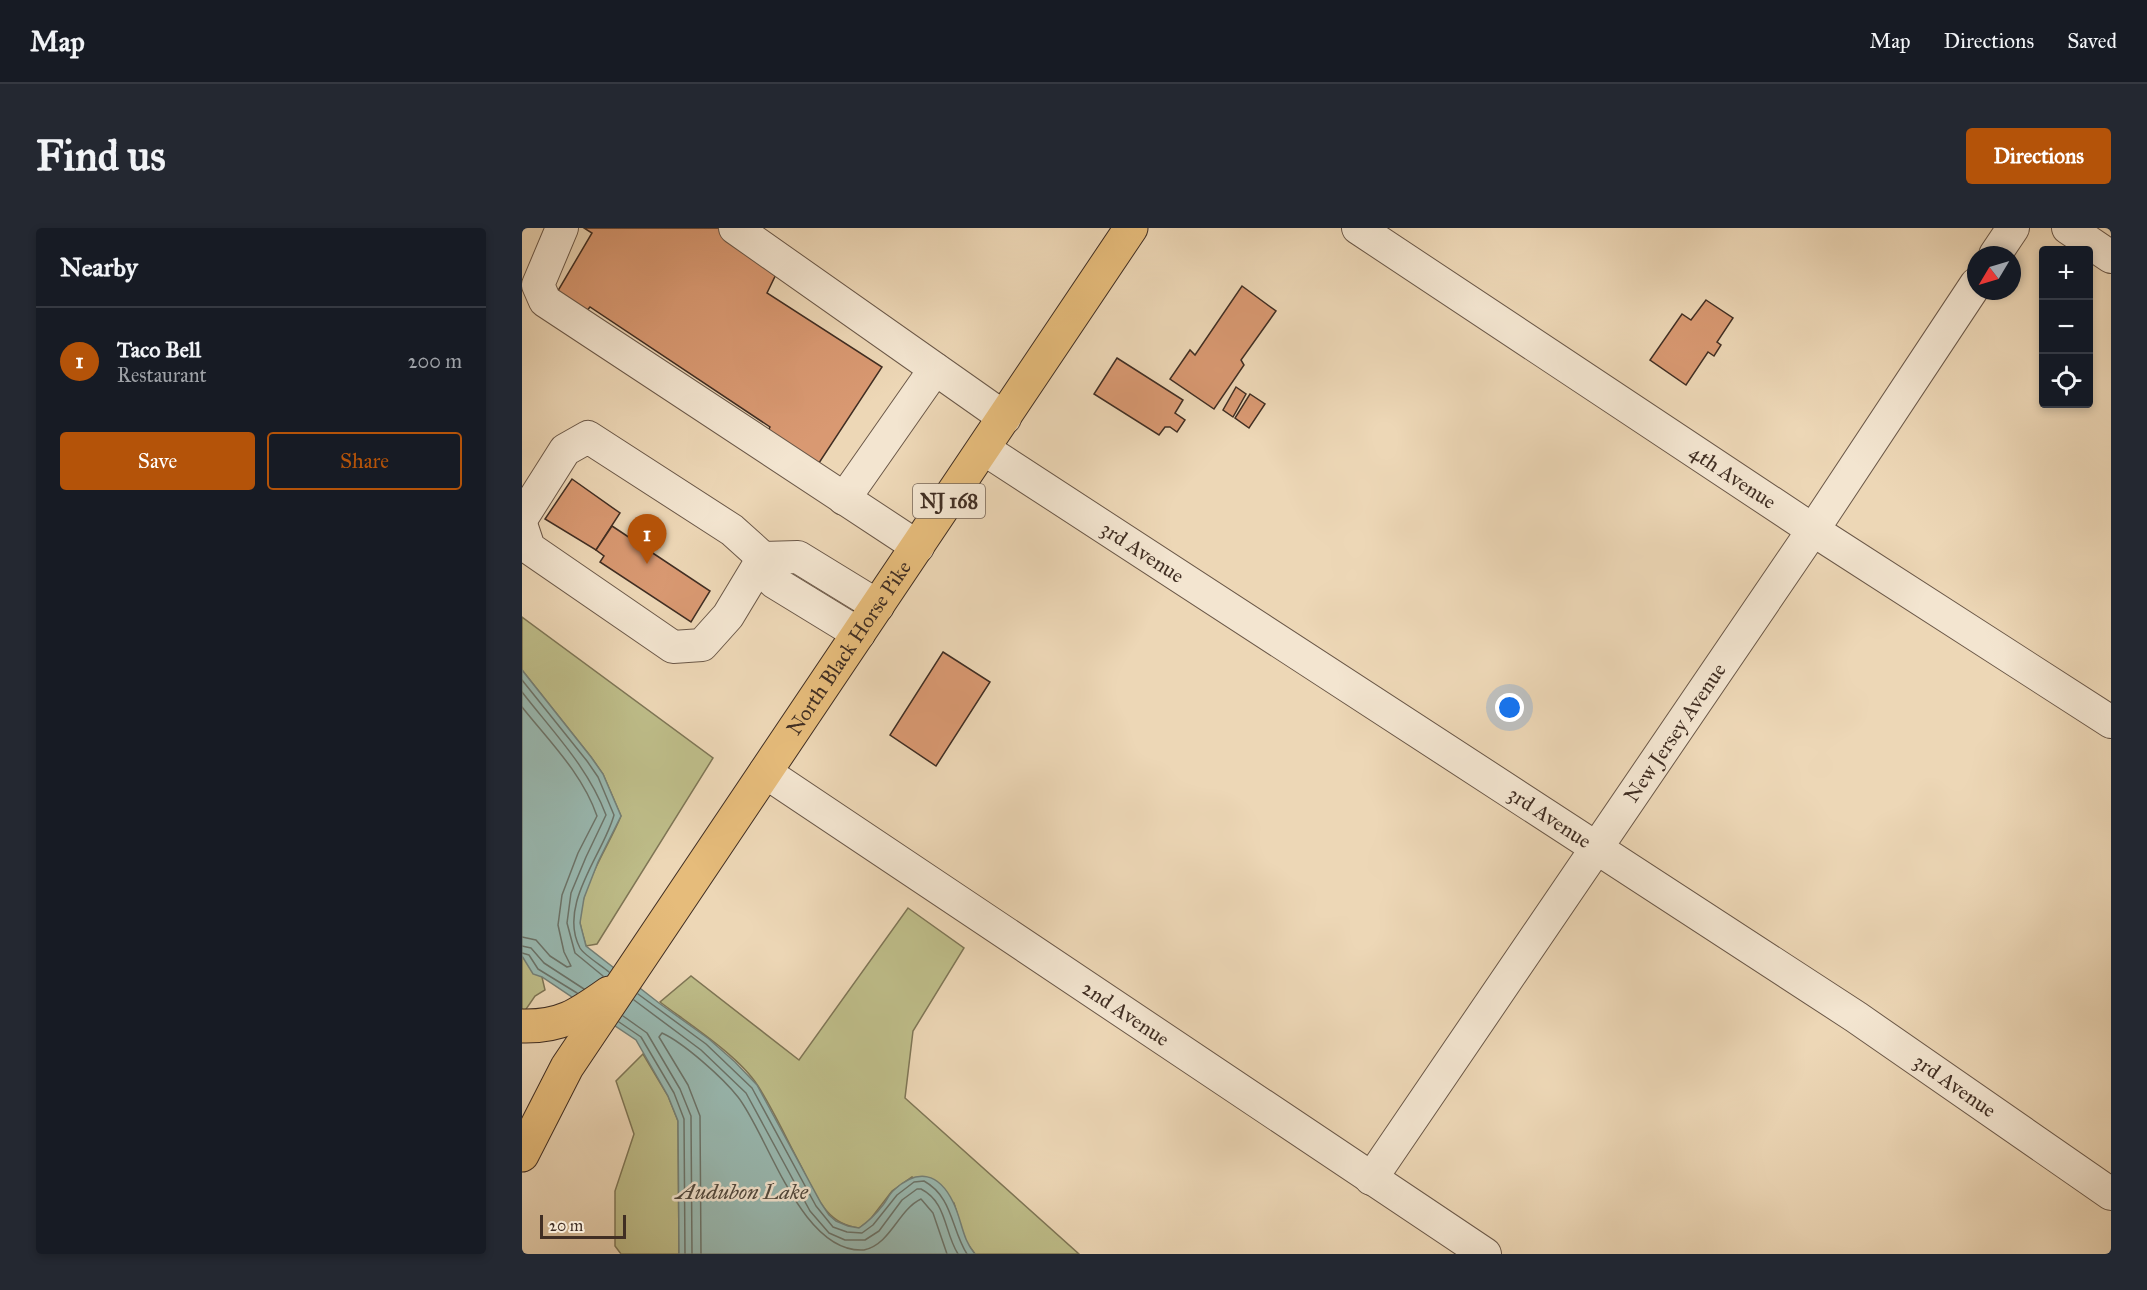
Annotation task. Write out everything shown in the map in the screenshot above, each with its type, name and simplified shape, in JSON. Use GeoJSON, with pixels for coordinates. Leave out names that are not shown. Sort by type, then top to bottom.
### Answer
{"type":"FeatureCollection","features":[{"type":"Feature","properties":{"kind":"main road","name":"North Black Horse Pike"},"geometry":{"type":"LineString","coordinates":[[567,1067],[584,1024],[623,984],[1131,228]]}},
{"type":"Feature","properties":{"kind":"main road"},"geometry":{"type":"LineString","coordinates":[[522,1026],[584,1024]]}},
{"type":"Feature","properties":{"kind":"main road","name":"NJ 168"},"geometry":{"type":"LineString","coordinates":[[522,1114],[567,1067]]}},
{"type":"Feature","properties":{"kind":"main road","name":"NJ 168"},"geometry":{"type":"LineString","coordinates":[[522,1155],[567,1067]]}},
{"type":"Feature","properties":{"kind":"street"},"geometry":{"type":"LineString","coordinates":[[562,228],[538,285],[545,301],[918,547]]}},
{"type":"Feature","properties":{"kind":"street"},"geometry":{"type":"LineString","coordinates":[[735,228],[1005,418]]}},
{"type":"Feature","properties":{"kind":"street","name":"4th Avenue"},"geometry":{"type":"LineString","coordinates":[[1358,228],[1813,530],[2111,722]]}},
{"type":"Feature","properties":{"kind":"street"},"geometry":{"type":"LineString","coordinates":[[2001,246],[2013,228]]}},
{"type":"Feature","properties":{"kind":"street"},"geometry":{"type":"LineString","coordinates":[[2068,228],[2111,257]]}},
{"type":"Feature","properties":{"kind":"street","name":"New Jersey Avenue"},"geometry":{"type":"LineString","coordinates":[[1371,1179],[1813,530],[1967,298]]}},
{"type":"Feature","properties":{"kind":"street"},"geometry":{"type":"LineString","coordinates":[[844,499],[935,369]]}},
{"type":"Feature","properties":{"kind":"street"},"geometry":{"type":"LineString","coordinates":[[763,558],[728,616],[702,645],[673,647],[524,531],[564,450],[588,437],[732,530],[763,558],[774,582],[859,634]]}},
{"type":"Feature","properties":{"kind":"street","name":"3rd Avenue"},"geometry":{"type":"LineString","coordinates":[[984,449],[1856,1017],[2111,1194]]}},
{"type":"Feature","properties":{"kind":"street"},"geometry":{"type":"LineString","coordinates":[[763,558],[798,557],[878,606]]}},
{"type":"Feature","properties":{"kind":"street","name":"2nd Avenue"},"geometry":{"type":"LineString","coordinates":[[765,772],[1485,1254]]}},
{"type":"Feature","properties":{"kind":"shaded area"},"geometry":{"type":"Polygon","coordinates":[[[522,617],[713,758],[597,944],[586,946],[580,922],[581,909],[590,882],[621,816],[603,774],[522,670],[522,617]]]}},
{"type":"Feature","properties":{"kind":"shaded area"},"geometry":{"type":"Polygon","coordinates":[[[908,908],[964,948],[913,1031],[905,1098],[1079,1254],[975,1254],[965,1240],[954,1203],[912,1177],[892,1191],[869,1221],[859,1228],[837,1220],[816,1196],[769,1105],[750,1075],[713,1041],[660,1002],[691,976],[799,1060],[908,908]]]}},
{"type":"Feature","properties":{"kind":"shaded area"},"geometry":{"type":"Polygon","coordinates":[[[522,956],[542,977],[545,990],[535,996],[522,1015],[522,956]]]}},
{"type":"Feature","properties":{"kind":"shaded area"},"geometry":{"type":"Polygon","coordinates":[[[643,1054],[668,1096],[678,1121],[679,1254],[621,1254],[615,1246],[615,1191],[634,1134],[616,1081],[643,1054]]]}},
{"type":"Feature","properties":{"kind":"water","name":"Audubon Lake"},"geometry":{"type":"Polygon","coordinates":[[[522,670],[603,774],[621,816],[598,862],[584,898],[580,923],[586,946],[709,1039],[757,1085],[821,1203],[836,1221],[859,1228],[903,1183],[920,1176],[927,1177],[935,1180],[947,1192],[956,1209],[967,1242],[975,1254],[679,1254],[678,1121],[668,1096],[636,1040],[542,977],[533,974],[522,956],[522,670]]]}},
{"type":"Feature","properties":{"kind":"building"},"geometry":{"type":"Polygon","coordinates":[[[584,228],[726,228],[781,264],[767,293],[882,367],[817,466],[767,433],[770,427],[590,307],[585,313],[556,294],[592,233],[584,228]]]}},
{"type":"Feature","properties":{"kind":"building"},"geometry":{"type":"Polygon","coordinates":[[[1242,286],[1276,311],[1241,360],[1244,365],[1214,409],[1170,379],[1190,350],[1195,355],[1242,286]]]}},
{"type":"Feature","properties":{"kind":"building"},"geometry":{"type":"Polygon","coordinates":[[[1706,300],[1733,318],[1717,342],[1721,345],[1714,356],[1708,352],[1686,385],[1650,360],[1682,314],[1691,320],[1706,300]]]}},
{"type":"Feature","properties":{"kind":"building"},"geometry":{"type":"Polygon","coordinates":[[[1117,358],[1183,400],[1175,413],[1185,420],[1177,432],[1170,427],[1165,427],[1159,435],[1094,394],[1117,358]]]}},
{"type":"Feature","properties":{"kind":"building"},"geometry":{"type":"Polygon","coordinates":[[[1236,387],[1246,394],[1233,417],[1223,410],[1236,387]]]}},
{"type":"Feature","properties":{"kind":"building"},"geometry":{"type":"Polygon","coordinates":[[[1250,394],[1265,404],[1249,428],[1235,418],[1250,394]]]}},
{"type":"Feature","properties":{"kind":"building"},"geometry":{"type":"Polygon","coordinates":[[[572,479],[620,513],[596,550],[545,519],[572,479]]]}},
{"type":"Feature","properties":{"kind":"building"},"geometry":{"type":"Polygon","coordinates":[[[612,526],[710,591],[691,622],[600,562],[604,556],[596,550],[612,526]]]}},
{"type":"Feature","properties":{"kind":"building"},"geometry":{"type":"Polygon","coordinates":[[[943,652],[990,682],[936,766],[890,735],[943,652]]]}},
{"type":"Feature","properties":{"kind":"place","name":"Taco Bell"},"geometry":{"type":"Point","coordinates":[647,564]}}]}
